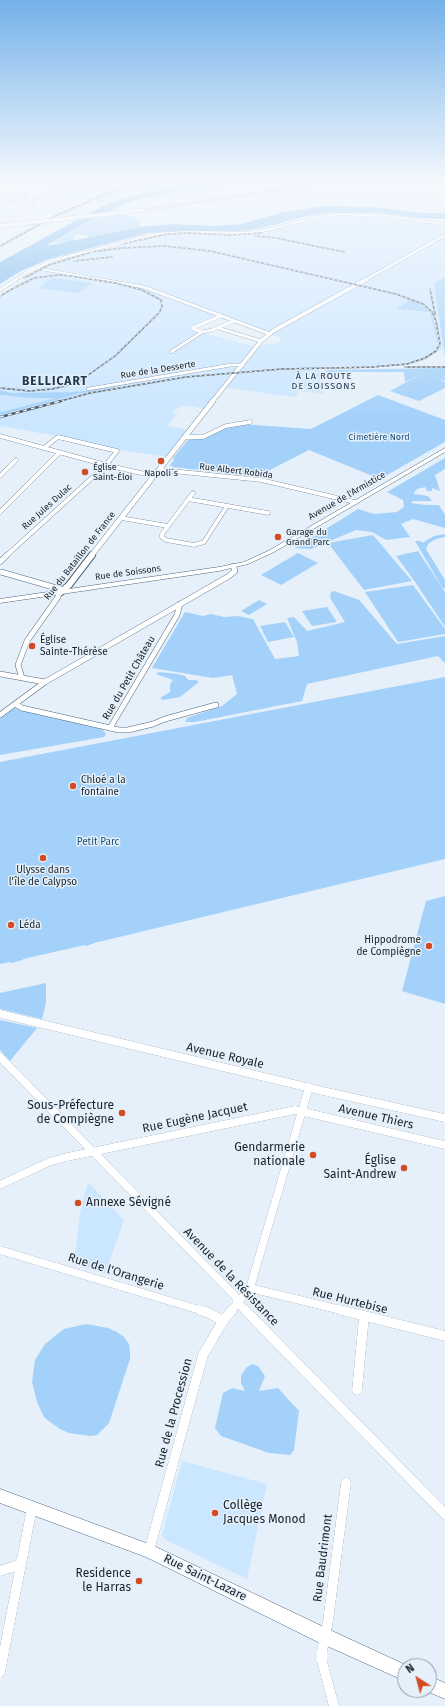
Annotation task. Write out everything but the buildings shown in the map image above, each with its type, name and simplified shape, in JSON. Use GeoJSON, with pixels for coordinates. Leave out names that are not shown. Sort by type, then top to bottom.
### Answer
{"type":"FeatureCollection","features":[{"type":"Feature","properties":{"kind":"main road","name":"Avenue de l'Armistice"},"geometry":{"type":"LineString","coordinates":[[258,558],[445,450]]}},
{"type":"Feature","properties":{"kind":"main road","name":"Rue de Soissons"},"geometry":{"type":"LineString","coordinates":[[0,601],[225,568],[258,558]]}},
{"type":"Feature","properties":{"kind":"main road","name":"Rue Saint-Lazare"},"geometry":{"type":"LineString","coordinates":[[0,1496],[149,1551],[324,1636],[397,1669]]}},
{"type":"Feature","properties":{"kind":"street"},"geometry":{"type":"LineString","coordinates":[[0,290],[15,279],[50,263]]}},
{"type":"Feature","properties":{"kind":"street","name":"Rue du Bataillon de France"},"geometry":{"type":"LineString","coordinates":[[22,678],[18,665],[24,647],[61,592],[69,585],[158,473],[171,454],[262,342],[270,334],[396,263]]}},
{"type":"Feature","properties":{"kind":"street"},"geometry":{"type":"LineString","coordinates":[[36,268],[144,287],[270,334]]}},
{"type":"Feature","properties":{"kind":"street"},"geometry":{"type":"LineString","coordinates":[[202,332],[192,328],[221,316]]}},
{"type":"Feature","properties":{"kind":"street"},"geometry":{"type":"LineString","coordinates":[[171,352],[202,332],[218,328],[234,321]]}},
{"type":"Feature","properties":{"kind":"street"},"geometry":{"type":"LineString","coordinates":[[218,328],[262,342]]}},
{"type":"Feature","properties":{"kind":"street","name":"Rue de la Desserte"},"geometry":{"type":"LineString","coordinates":[[88,389],[244,363]]}},
{"type":"Feature","properties":{"kind":"street"},"geometry":{"type":"LineString","coordinates":[[186,437],[203,437],[226,426],[248,423]]}},
{"type":"Feature","properties":{"kind":"street","name":"Rue Albert Robida"},"geometry":{"type":"LineString","coordinates":[[0,436],[106,465],[158,473],[260,480],[355,502]]}},
{"type":"Feature","properties":{"kind":"street"},"geometry":{"type":"LineString","coordinates":[[0,442],[6,437]]}},
{"type":"Feature","properties":{"kind":"street","name":"Rue Jules Dulac"},"geometry":{"type":"LineString","coordinates":[[0,562],[106,465],[117,451],[58,437],[44,448]]}},
{"type":"Feature","properties":{"kind":"street"},"geometry":{"type":"LineString","coordinates":[[0,512],[59,453]]}},
{"type":"Feature","properties":{"kind":"street"},"geometry":{"type":"LineString","coordinates":[[0,476],[16,460]]}},
{"type":"Feature","properties":{"kind":"street"},"geometry":{"type":"LineString","coordinates":[[193,493],[162,534],[162,537],[166,540],[194,545],[204,542],[227,506]]}},
{"type":"Feature","properties":{"kind":"street"},"geometry":{"type":"LineString","coordinates":[[188,499],[268,513]]}},
{"type":"Feature","properties":{"kind":"street"},"geometry":{"type":"LineString","coordinates":[[0,503],[7,504]]}},
{"type":"Feature","properties":{"kind":"street"},"geometry":{"type":"LineString","coordinates":[[121,518],[168,526]]}},
{"type":"Feature","properties":{"kind":"street"},"geometry":{"type":"LineString","coordinates":[[0,562],[2,567],[0,573],[58,588],[61,592]]}},
{"type":"Feature","properties":{"kind":"street"},"geometry":{"type":"LineString","coordinates":[[0,715],[45,682],[227,577],[235,571],[233,566]]}},
{"type":"Feature","properties":{"kind":"street"},"geometry":{"type":"LineString","coordinates":[[225,568],[228,572],[227,577]]}},
{"type":"Feature","properties":{"kind":"street","name":"Rue du Petit Château"},"geometry":{"type":"LineString","coordinates":[[180,604],[177,615],[110,728],[128,730],[216,705]]}},
{"type":"Feature","properties":{"kind":"street"},"geometry":{"type":"LineString","coordinates":[[0,674],[45,682]]}},
{"type":"Feature","properties":{"kind":"street"},"geometry":{"type":"LineString","coordinates":[[14,704],[22,708],[110,728]]}},
{"type":"Feature","properties":{"kind":"street","name":"Avenue Royale"},"geometry":{"type":"LineString","coordinates":[[0,1014],[445,1118]]}},
{"type":"Feature","properties":{"kind":"street","name":"Avenue de la Résistance"},"geometry":{"type":"LineString","coordinates":[[0,1057],[235,1296],[238,1303],[445,1514]]}},
{"type":"Feature","properties":{"kind":"street","name":"Rue de la Procession"},"geometry":{"type":"LineString","coordinates":[[149,1551],[203,1355],[223,1321],[250,1288],[309,1087]]}},
{"type":"Feature","properties":{"kind":"street","name":"Rue Eugène Jacquet"},"geometry":{"type":"LineString","coordinates":[[0,1185],[49,1162],[67,1157],[295,1110],[302,1111]]}},
{"type":"Feature","properties":{"kind":"street","name":"Avenue Thiers"},"geometry":{"type":"LineString","coordinates":[[302,1111],[445,1145]]}},
{"type":"Feature","properties":{"kind":"street","name":"Rue de l'Orangerie"},"geometry":{"type":"LineString","coordinates":[[0,1250],[209,1313],[223,1321]]}},
{"type":"Feature","properties":{"kind":"street","name":"Rue Hurtebise"},"geometry":{"type":"LineString","coordinates":[[250,1288],[445,1336]]}},
{"type":"Feature","properties":{"kind":"street"},"geometry":{"type":"LineString","coordinates":[[357,1390],[364,1317]]}},
{"type":"Feature","properties":{"kind":"street","name":"Rue Baudrimont"},"geometry":{"type":"LineString","coordinates":[[334,1706],[322,1662],[322,1650],[328,1621],[346,1483]]}},
{"type":"Feature","properties":{"kind":"street"},"geometry":{"type":"LineString","coordinates":[[0,1672],[32,1508]]}},
{"type":"Feature","properties":{"kind":"street"},"geometry":{"type":"LineString","coordinates":[[0,1571],[22,1564]]}},
{"type":"Feature","properties":{"kind":"shaded area"},"geometry":{"type":"Polygon","coordinates":[[[0,263],[41,263],[19,272],[0,284],[0,263]]]}},
{"type":"Feature","properties":{"kind":"shaded area"},"geometry":{"type":"Polygon","coordinates":[[[60,263],[445,263],[445,278],[435,286],[444,348],[423,361],[403,366],[319,367],[323,394],[299,391],[295,397],[226,388],[204,409],[183,405],[174,411],[172,414],[177,414],[167,426],[189,430],[168,457],[100,447],[68,438],[0,426],[0,296],[35,273],[60,263]],[[219,318],[190,329],[259,348],[262,344],[278,343],[282,338],[219,318]]]}},
{"type":"Feature","properties":{"kind":"shaded area"},"geometry":{"type":"Polygon","coordinates":[[[88,1182],[124,1220],[105,1274],[74,1264],[80,1213],[88,1182]]]}},
{"type":"Feature","properties":{"kind":"shaded area","name":"Collège Jacques Monod"},"geometry":{"type":"Polygon","coordinates":[[[182,1461],[267,1484],[247,1579],[164,1539],[162,1535],[182,1461]]]}},
{"type":"Feature","properties":{"kind":"green space"},"geometry":{"type":"Polygon","coordinates":[[[445,277],[445,357],[434,283],[445,277]]]}},
{"type":"Feature","properties":{"kind":"green space"},"geometry":{"type":"Polygon","coordinates":[[[51,278],[92,283],[79,293],[38,288],[51,278]]]}},
{"type":"Feature","properties":{"kind":"green space"},"geometry":{"type":"Polygon","coordinates":[[[411,299],[420,304],[430,312],[397,309],[411,299]]]}},
{"type":"Feature","properties":{"kind":"green space"},"geometry":{"type":"Polygon","coordinates":[[[430,312],[436,328],[438,346],[430,312]]]}},
{"type":"Feature","properties":{"kind":"green space"},"geometry":{"type":"Polygon","coordinates":[[[445,368],[445,381],[438,379],[445,382],[445,388],[419,401],[390,391],[423,373],[405,382],[404,372],[327,372],[324,370],[445,368]]]}},
{"type":"Feature","properties":{"kind":"green space"},"geometry":{"type":"Polygon","coordinates":[[[136,381],[141,382],[78,394],[0,415],[0,411],[2,412],[56,398],[31,398],[0,395],[0,390],[12,393],[71,392],[136,381]]]}},
{"type":"Feature","properties":{"kind":"green space","name":"Cimetière Nord"},"geometry":{"type":"Polygon","coordinates":[[[378,395],[445,420],[445,442],[380,479],[309,450],[262,474],[254,473],[251,476],[173,467],[170,465],[174,460],[173,458],[188,440],[204,438],[228,427],[241,424],[311,429],[378,395]]]}},
{"type":"Feature","properties":{"kind":"green space"},"geometry":{"type":"Polygon","coordinates":[[[445,458],[445,469],[435,475],[440,491],[432,488],[432,491],[427,491],[425,487],[417,489],[413,494],[428,496],[432,501],[413,501],[411,503],[439,505],[445,515],[445,528],[413,519],[401,524],[410,537],[386,540],[372,532],[356,530],[311,549],[295,548],[358,509],[374,514],[397,512],[404,507],[403,500],[387,492],[445,458]]]}},
{"type":"Feature","properties":{"kind":"green space"},"geometry":{"type":"Polygon","coordinates":[[[445,534],[445,537],[436,539],[429,543],[426,549],[445,580],[445,589],[442,587],[415,541],[421,541],[422,543],[434,536],[445,534]]]}},
{"type":"Feature","properties":{"kind":"green space"},"geometry":{"type":"Polygon","coordinates":[[[373,535],[412,581],[364,590],[328,543],[373,535]]]}},
{"type":"Feature","properties":{"kind":"green space"},"geometry":{"type":"Polygon","coordinates":[[[418,551],[445,592],[445,627],[396,556],[418,551]]]}},
{"type":"Feature","properties":{"kind":"green space"},"geometry":{"type":"Polygon","coordinates":[[[298,553],[318,563],[281,585],[261,575],[298,553]]]}},
{"type":"Feature","properties":{"kind":"green space"},"geometry":{"type":"Polygon","coordinates":[[[413,585],[445,629],[445,634],[398,642],[365,592],[413,585]]]}},
{"type":"Feature","properties":{"kind":"green space"},"geometry":{"type":"Polygon","coordinates":[[[334,591],[359,600],[397,644],[445,636],[445,663],[438,656],[307,684],[302,701],[195,722],[185,722],[187,718],[222,706],[237,694],[232,675],[213,678],[152,668],[185,612],[203,616],[211,614],[224,617],[238,616],[253,619],[275,659],[299,656],[297,642],[287,618],[294,617],[307,631],[345,622],[330,598],[331,592],[334,591]]]}},
{"type":"Feature","properties":{"kind":"green space"},"geometry":{"type":"Polygon","coordinates":[[[259,600],[267,604],[249,615],[241,611],[259,600]]]}},
{"type":"Feature","properties":{"kind":"green space"},"geometry":{"type":"Polygon","coordinates":[[[327,607],[337,622],[312,626],[302,611],[327,607]]]}},
{"type":"Feature","properties":{"kind":"green space"},"geometry":{"type":"Polygon","coordinates":[[[285,622],[294,637],[268,642],[260,626],[285,622]]]}},
{"type":"Feature","properties":{"kind":"green space"},"geometry":{"type":"Polygon","coordinates":[[[159,672],[178,674],[185,676],[188,680],[196,680],[199,682],[180,697],[163,700],[160,698],[170,692],[170,684],[173,680],[156,674],[159,672]]]}},
{"type":"Feature","properties":{"kind":"green space","name":"Petit Parc"},"geometry":{"type":"Polygon","coordinates":[[[445,677],[445,859],[86,946],[23,959],[11,963],[0,964],[0,762],[445,677]]]}},
{"type":"Feature","properties":{"kind":"green space"},"geometry":{"type":"Polygon","coordinates":[[[16,707],[100,727],[106,734],[104,737],[0,755],[0,719],[16,707]]]}},
{"type":"Feature","properties":{"kind":"green space","name":"Hippodrome de Compiègne"},"geometry":{"type":"Polygon","coordinates":[[[445,896],[445,1004],[402,991],[426,901],[445,896]]]}},
{"type":"Feature","properties":{"kind":"green space"},"geometry":{"type":"Polygon","coordinates":[[[46,983],[46,1003],[42,1019],[0,1009],[0,993],[46,983]]]}},
{"type":"Feature","properties":{"kind":"green space"},"geometry":{"type":"Polygon","coordinates":[[[0,1020],[37,1028],[10,1061],[0,1050],[0,1020]]]}},
{"type":"Feature","properties":{"kind":"green space"},"geometry":{"type":"Polygon","coordinates":[[[86,1324],[108,1328],[117,1332],[124,1337],[129,1344],[130,1353],[130,1359],[109,1423],[97,1435],[90,1436],[69,1433],[60,1429],[44,1417],[37,1402],[32,1382],[35,1360],[45,1344],[64,1329],[86,1324]]]}},
{"type":"Feature","properties":{"kind":"green space"},"geometry":{"type":"Polygon","coordinates":[[[252,1364],[258,1366],[265,1376],[259,1391],[278,1388],[299,1411],[294,1450],[290,1455],[269,1453],[221,1436],[215,1428],[223,1393],[232,1388],[245,1391],[241,1383],[241,1376],[246,1368],[252,1364]]]}},
{"type":"Feature","properties":{"kind":"railway"},"geometry":{"type":"LineString","coordinates":[[24,278],[57,263]]}},
{"type":"Feature","properties":{"kind":"railway"},"geometry":{"type":"LineString","coordinates":[[260,263],[396,294],[423,304],[432,312],[436,321],[440,344],[436,351],[425,358],[407,364],[372,367]]}},
{"type":"Feature","properties":{"kind":"railway"},"geometry":{"type":"LineString","coordinates":[[0,388],[30,391],[52,389],[69,385],[84,378],[115,356],[159,313],[162,307],[161,300],[142,290],[116,283],[71,276],[59,275],[34,278],[14,288]]}},
{"type":"Feature","properties":{"kind":"railway"},"geometry":{"type":"LineString","coordinates":[[0,296],[19,285]]}},
{"type":"Feature","properties":{"kind":"railway"},"geometry":{"type":"LineString","coordinates":[[430,289],[435,314]]}},
{"type":"Feature","properties":{"kind":"railway"},"geometry":{"type":"LineString","coordinates":[[57,402],[90,393],[186,377],[282,369],[377,367]]}},
{"type":"Feature","properties":{"kind":"railway"},"geometry":{"type":"LineString","coordinates":[[405,367],[445,367]]}},
{"type":"Feature","properties":{"kind":"railway"},"geometry":{"type":"LineString","coordinates":[[0,417],[61,401]]}},
{"type":"Feature","properties":{"kind":"place","name":"Napoli´s"},"geometry":{"type":"Point","coordinates":[161,461]}},
{"type":"Feature","properties":{"kind":"place","name":"Église Saint-Éloi"},"geometry":{"type":"Point","coordinates":[85,472]}},
{"type":"Feature","properties":{"kind":"place","name":"Garage du Grand Parc"},"geometry":{"type":"Point","coordinates":[278,537]}},
{"type":"Feature","properties":{"kind":"place","name":"Église Sainte-Thérèse"},"geometry":{"type":"Point","coordinates":[32,646]}},
{"type":"Feature","properties":{"kind":"place","name":"Chloé a la fontaine"},"geometry":{"type":"Point","coordinates":[73,786]}},
{"type":"Feature","properties":{"kind":"place","name":"Ulysse dans l'île de Calypso"},"geometry":{"type":"Point","coordinates":[43,858]}},
{"type":"Feature","properties":{"kind":"place","name":"Léda"},"geometry":{"type":"Point","coordinates":[11,925]}},
{"type":"Feature","properties":{"kind":"place","name":"Hippodrome de Compiègne"},"geometry":{"type":"Point","coordinates":[429,946]}},
{"type":"Feature","properties":{"kind":"place","name":"Sous-Préfecture de Compiègne"},"geometry":{"type":"Point","coordinates":[122,1113]}},
{"type":"Feature","properties":{"kind":"place","name":"Gendarmerie nationale"},"geometry":{"type":"Point","coordinates":[313,1155]}},
{"type":"Feature","properties":{"kind":"place","name":"Église Saint-Andrew"},"geometry":{"type":"Point","coordinates":[404,1168]}},
{"type":"Feature","properties":{"kind":"place","name":"Annexe Sévigné"},"geometry":{"type":"Point","coordinates":[78,1203]}},
{"type":"Feature","properties":{"kind":"place","name":"Collège Jacques Monod"},"geometry":{"type":"Point","coordinates":[215,1513]}},
{"type":"Feature","properties":{"kind":"place","name":"Residence le Harras"},"geometry":{"type":"Point","coordinates":[139,1581]}},
{"type":"Feature","properties":{"kind":"district","name":"BELLICART"},"geometry":{"type":"Point","coordinates":[55,382]}},
{"type":"Feature","properties":{"kind":"district","name":"À LA ROUTE DE SOISSONS"},"geometry":{"type":"Point","coordinates":[324,382]}}]}
